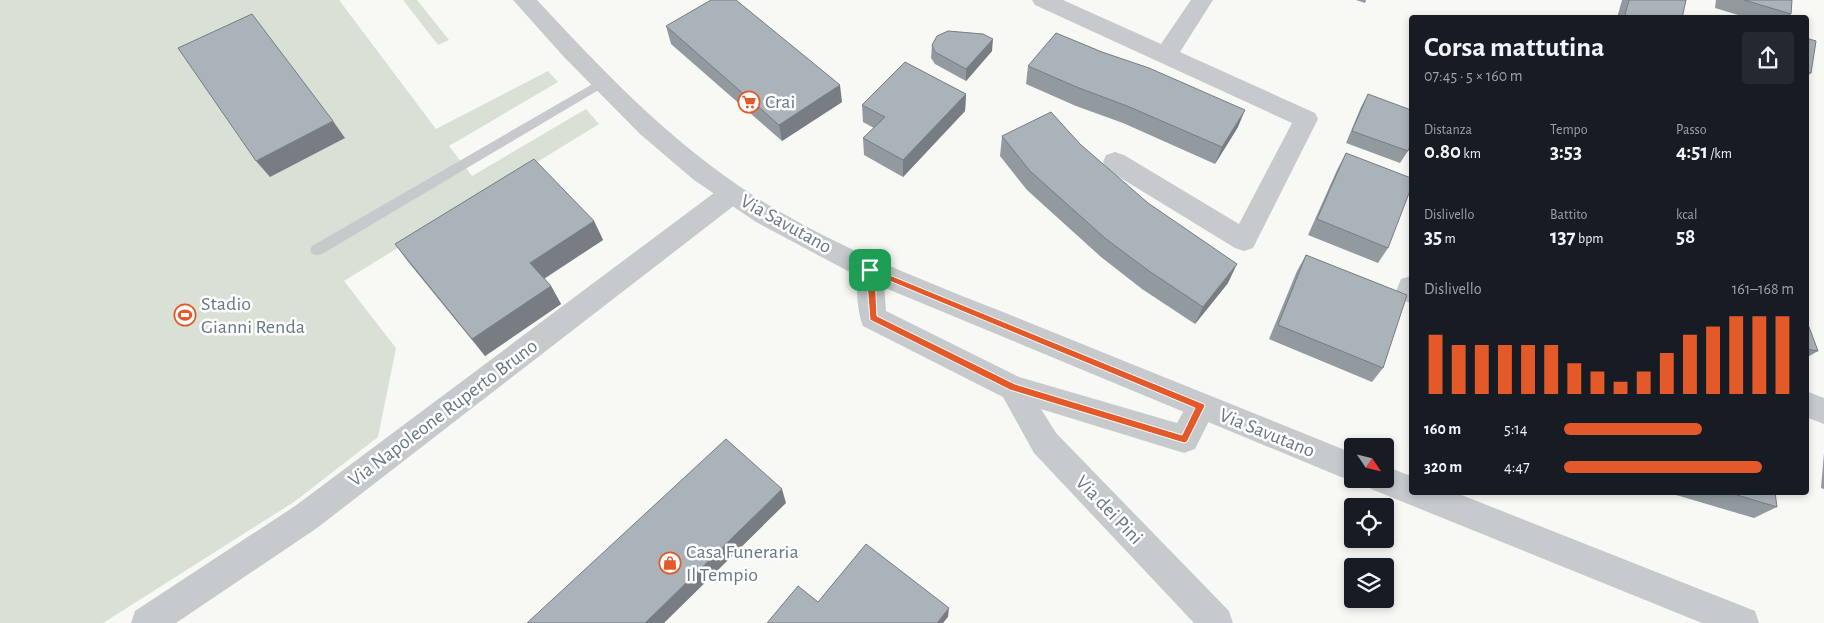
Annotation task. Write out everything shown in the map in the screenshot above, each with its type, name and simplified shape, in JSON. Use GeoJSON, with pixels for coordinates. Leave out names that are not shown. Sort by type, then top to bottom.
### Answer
{"type":"FeatureCollection","features":[{"type":"Feature","properties":{"kind":"street","name":"Via Savutano"},"geometry":{"type":"LineString","coordinates":[[524,0],[664,143],[731,194],[797,232],[870,270],[1344,464]]}},
{"type":"Feature","properties":{"kind":"street"},"geometry":{"type":"LineString","coordinates":[[1043,0],[1306,119],[1244,240],[1115,162]]}},
{"type":"Feature","properties":{"kind":"street"},"geometry":{"type":"LineString","coordinates":[[1166,55],[1202,0]]}},
{"type":"Feature","properties":{"kind":"street","name":"Via Napoleone Ruperto Bruno"},"geometry":{"type":"LineString","coordinates":[[147,623],[306,517],[731,194]]}},
{"type":"Feature","properties":{"kind":"street"},"geometry":{"type":"LineString","coordinates":[[870,270],[873,318],[1013,388],[1184,439],[1201,406]]}},
{"type":"Feature","properties":{"kind":"street","name":"Via dei Pini"},"geometry":{"type":"LineString","coordinates":[[1013,388],[1044,443],[1217,623]]}},
{"type":"Feature","properties":{"kind":"street"},"geometry":{"type":"LineString","coordinates":[[1809,405],[1824,411]]}},
{"type":"Feature","properties":{"kind":"street"},"geometry":{"type":"LineString","coordinates":[[1394,484],[1409,489]]}},
{"type":"Feature","properties":{"kind":"street"},"geometry":{"type":"LineString","coordinates":[[1423,495],[1743,623]]}},
{"type":"Feature","properties":{"kind":"lane"},"geometry":{"type":"LineString","coordinates":[[317,250],[604,82]]}},
{"type":"Feature","properties":{"kind":"shaded area","name":"Stadio Gianni Renda"},"geometry":{"type":"Polygon","coordinates":[[[0,0],[339,0],[436,129],[548,71],[558,82],[449,146],[472,176],[586,109],[599,124],[344,281],[396,348],[378,437],[294,502],[103,623],[0,623],[0,0]]]}},
{"type":"Feature","properties":{"kind":"shaded area"},"geometry":{"type":"Polygon","coordinates":[[[403,0],[417,0],[449,40],[438,45],[403,0]]]}},
{"type":"Feature","properties":{"kind":"building"},"geometry":{"type":"Polygon","coordinates":[[[711,0],[736,0],[840,85],[779,125],[666,26],[711,0]]]}},
{"type":"Feature","properties":{"kind":"building"},"geometry":{"type":"Polygon","coordinates":[[[1629,0],[1686,0],[1683,15],[1625,15],[1629,0]]]}},
{"type":"Feature","properties":{"kind":"building"},"geometry":{"type":"Polygon","coordinates":[[[1744,0],[1792,0],[1791,14],[1744,0]]]}},
{"type":"Feature","properties":{"kind":"building"},"geometry":{"type":"Polygon","coordinates":[[[252,14],[333,121],[256,161],[178,48],[252,14]]]}},
{"type":"Feature","properties":{"kind":"building"},"geometry":{"type":"Polygon","coordinates":[[[948,31],[983,34],[993,39],[966,69],[935,52],[932,45],[937,36],[948,31]]]}},
{"type":"Feature","properties":{"kind":"building"},"geometry":{"type":"Polygon","coordinates":[[[1056,33],[1102,52],[1149,68],[1245,110],[1222,147],[1028,66],[1056,33]]]}},
{"type":"Feature","properties":{"kind":"building"},"geometry":{"type":"Polygon","coordinates":[[[1809,39],[1816,41],[1811,73],[1809,73],[1809,39]]]}},
{"type":"Feature","properties":{"kind":"building"},"geometry":{"type":"Polygon","coordinates":[[[905,62],[966,94],[903,160],[863,138],[885,117],[862,105],[905,62]]]}},
{"type":"Feature","properties":{"kind":"building"},"geometry":{"type":"Polygon","coordinates":[[[1368,94],[1409,109],[1408,151],[1352,131],[1368,94]]]}},
{"type":"Feature","properties":{"kind":"building"},"geometry":{"type":"Polygon","coordinates":[[[1051,112],[1080,144],[1148,203],[1237,264],[1203,307],[1149,271],[1106,239],[1030,171],[1002,136],[1051,112]]]}},
{"type":"Feature","properties":{"kind":"building"},"geometry":{"type":"Polygon","coordinates":[[[1346,153],[1409,177],[1409,193],[1388,248],[1317,219],[1346,153]]]}},
{"type":"Feature","properties":{"kind":"building"},"geometry":{"type":"Polygon","coordinates":[[[534,159],[594,221],[530,263],[551,286],[472,339],[395,244],[534,159]]]}},
{"type":"Feature","properties":{"kind":"building"},"geometry":{"type":"Polygon","coordinates":[[[1306,255],[1407,295],[1383,368],[1278,325],[1306,255]]]}},
{"type":"Feature","properties":{"kind":"building"},"geometry":{"type":"Polygon","coordinates":[[[1809,327],[1818,351],[1809,350],[1809,327]]]}},
{"type":"Feature","properties":{"kind":"building","name":"Casa Funeraria Il Tempio"},"geometry":{"type":"Polygon","coordinates":[[[726,439],[782,489],[645,623],[527,623],[726,439]]]}},
{"type":"Feature","properties":{"kind":"building"},"geometry":{"type":"Polygon","coordinates":[[[1737,495],[1775,495],[1777,507],[1737,495]]]}},
{"type":"Feature","properties":{"kind":"building"},"geometry":{"type":"Polygon","coordinates":[[[866,544],[949,608],[937,623],[767,623],[798,586],[818,602],[866,544]]]}},
{"type":"Feature","properties":{"kind":"place","name":"Crai"},"geometry":{"type":"Point","coordinates":[749,102]}},
{"type":"Feature","properties":{"kind":"place","name":"Stadio Gianni Renda"},"geometry":{"type":"Point","coordinates":[185,315]}},
{"type":"Feature","properties":{"kind":"place","name":"Casa Funeraria Il Tempio"},"geometry":{"type":"Point","coordinates":[670,563]}},
{"type":"Feature","properties":{"kind":"route"},"geometry":{"type":"LineString","coordinates":[[870,270],[1135,379],[1201,406],[1184,439],[1013,388],[873,318],[870,270]]}}]}
